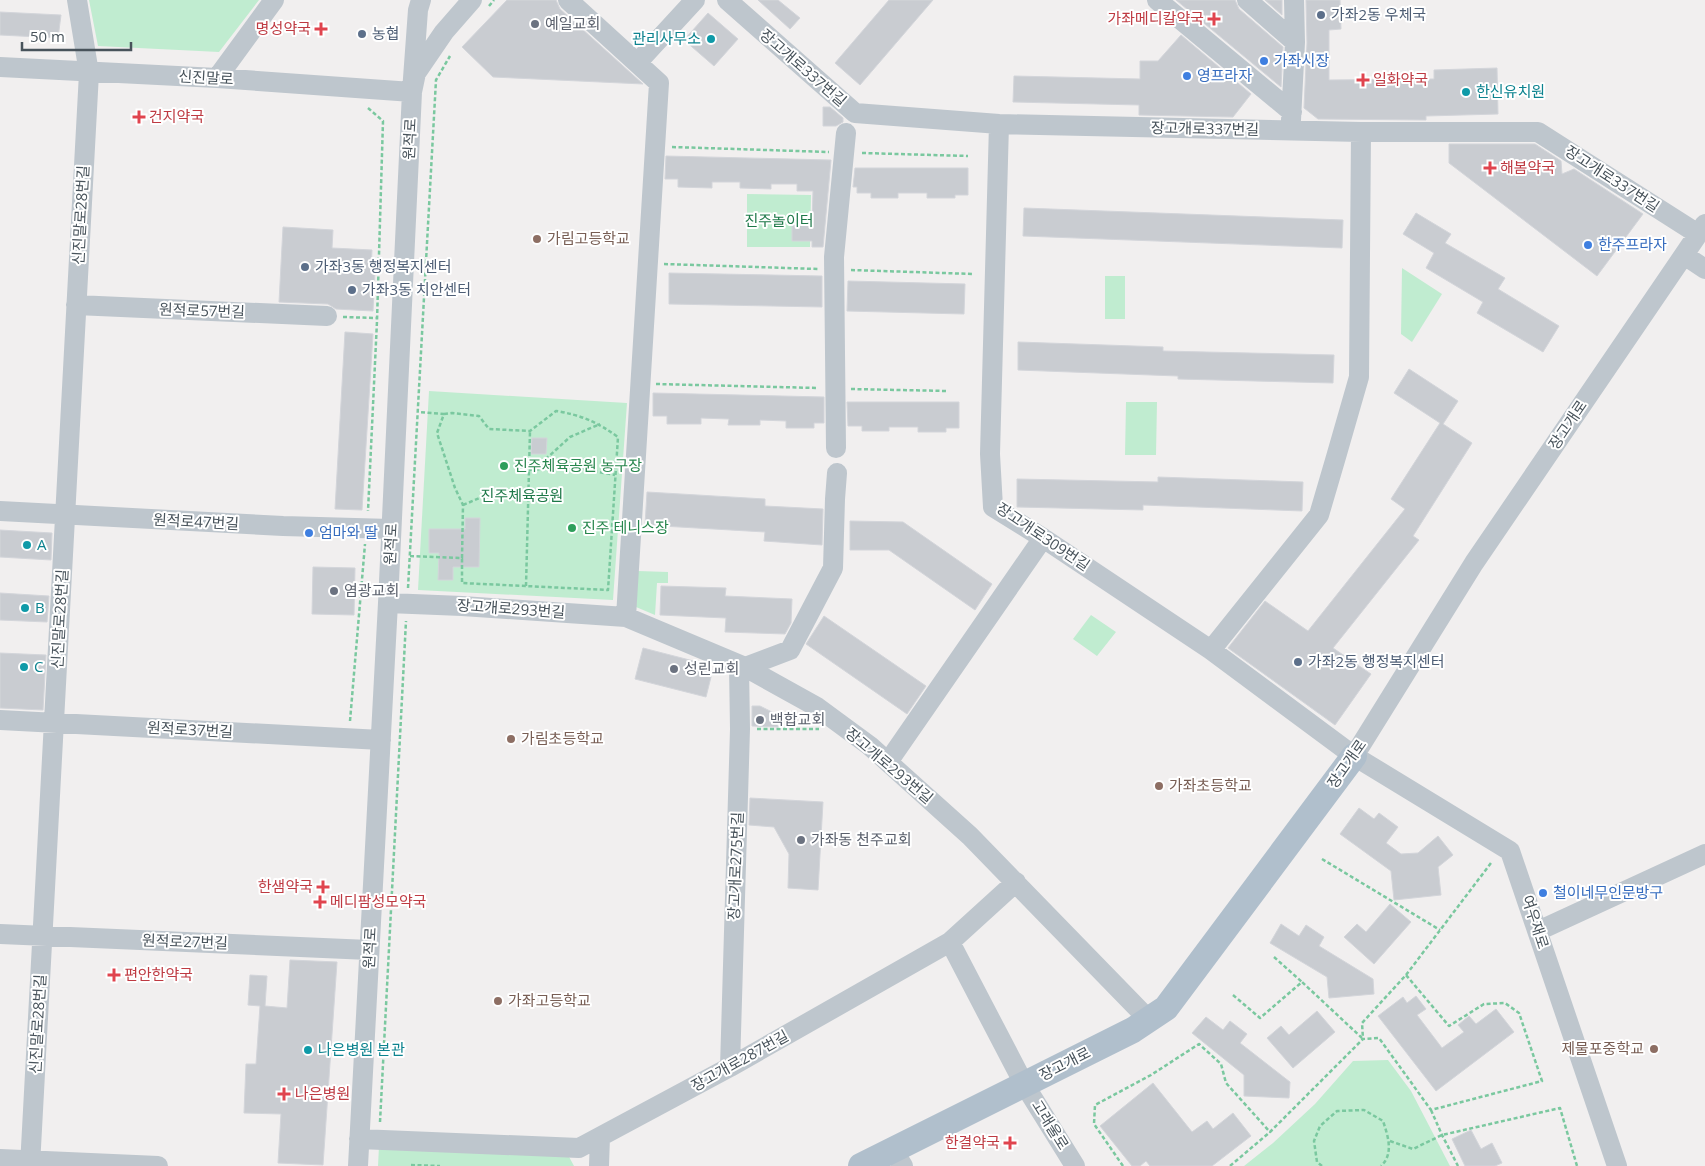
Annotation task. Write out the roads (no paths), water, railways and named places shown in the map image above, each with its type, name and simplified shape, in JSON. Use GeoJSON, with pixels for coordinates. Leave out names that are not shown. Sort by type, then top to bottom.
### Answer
{"type":"FeatureCollection","features":[{"type":"Feature","properties":{"kind":"main road","name":"장고개로"},"geometry":{"type":"LineString","coordinates":[[861,1166],[898,1158],[1024,1084],[1133,1030],[1166,1008],[1354,756]]}},
{"type":"Feature","properties":{"kind":"street","name":"신진말로28번길"},"geometry":{"type":"LineString","coordinates":[[30,1163],[89,73],[77,0]]}},
{"type":"Feature","properties":{"kind":"street"},"geometry":{"type":"LineString","coordinates":[[217,78],[274,0]]}},
{"type":"Feature","properties":{"kind":"street"},"geometry":{"type":"LineString","coordinates":[[412,92],[418,10],[421,0]]}},
{"type":"Feature","properties":{"kind":"street"},"geometry":{"type":"LineString","coordinates":[[568,0],[659,83],[626,617]]}},
{"type":"Feature","properties":{"kind":"street"},"geometry":{"type":"LineString","coordinates":[[637,63],[695,0]]}},
{"type":"Feature","properties":{"kind":"street","name":"장고개로337번길"},"geometry":{"type":"LineString","coordinates":[[726,0],[855,113],[999,124],[1291,122],[1361,132],[1538,132],[1701,229]]}},
{"type":"Feature","properties":{"kind":"street"},"geometry":{"type":"LineString","coordinates":[[1157,0],[1291,122]]}},
{"type":"Feature","properties":{"kind":"street"},"geometry":{"type":"LineString","coordinates":[[1247,0],[1295,42]]}},
{"type":"Feature","properties":{"kind":"street"},"geometry":{"type":"LineString","coordinates":[[1291,122],[1295,42],[1294,0]]}},
{"type":"Feature","properties":{"kind":"street","name":"원적로"},"geometry":{"type":"LineString","coordinates":[[358,1166],[381,740],[398,603],[392,529],[412,92],[416,73],[444,32],[480,4]]}},
{"type":"Feature","properties":{"kind":"street","name":"신진말로"},"geometry":{"type":"LineString","coordinates":[[0,67],[217,78],[412,92]]}},
{"type":"Feature","properties":{"kind":"street","name":"장고개로309번길"},"geometry":{"type":"LineString","coordinates":[[999,124],[990,454],[993,507],[1043,538],[1211,650],[1354,756]]}},
{"type":"Feature","properties":{"kind":"street"},"geometry":{"type":"LineString","coordinates":[[1211,650],[1319,515],[1336,457],[1359,377],[1361,132]]}},
{"type":"Feature","properties":{"kind":"street"},"geometry":{"type":"LineString","coordinates":[[836,448],[834,263],[845,143]]}},
{"type":"Feature","properties":{"kind":"street","name":"장고개로"},"geometry":{"type":"LineString","coordinates":[[1354,756],[1474,563],[1701,229]]}},
{"type":"Feature","properties":{"kind":"street"},"geometry":{"type":"LineString","coordinates":[[1684,255],[1705,269]]}},
{"type":"Feature","properties":{"kind":"street","name":"원적로57번길"},"geometry":{"type":"LineString","coordinates":[[76,305],[327,316]]}},
{"type":"Feature","properties":{"kind":"street"},"geometry":{"type":"LineString","coordinates":[[742,666],[790,650],[833,568],[837,473]]}},
{"type":"Feature","properties":{"kind":"street","name":"원적로47번길"},"geometry":{"type":"LineString","coordinates":[[0,510],[283,526],[392,529]]}},
{"type":"Feature","properties":{"kind":"street"},"geometry":{"type":"LineString","coordinates":[[888,762],[1043,538]]}},
{"type":"Feature","properties":{"kind":"street","name":"장고개로293번길"},"geometry":{"type":"LineString","coordinates":[[398,603],[626,617],[742,666],[817,707],[870,746],[970,836],[1149,1020]]}},
{"type":"Feature","properties":{"kind":"street","name":"장고개로275번길"},"geometry":{"type":"LineString","coordinates":[[730,1067],[742,666]]}},
{"type":"Feature","properties":{"kind":"street","name":"원적로37번길"},"geometry":{"type":"LineString","coordinates":[[0,720],[381,740]]}},
{"type":"Feature","properties":{"kind":"street","name":"여우재로"},"geometry":{"type":"LineString","coordinates":[[1354,756],[1510,851],[1616,1166]]}},
{"type":"Feature","properties":{"kind":"street"},"geometry":{"type":"LineString","coordinates":[[1538,932],[1705,854]]}},
{"type":"Feature","properties":{"kind":"street","name":"장고개로287번길"},"geometry":{"type":"LineString","coordinates":[[359,1139],[579,1148],[730,1067],[950,942],[1016,882]]}},
{"type":"Feature","properties":{"kind":"street","name":"원적로27번길"},"geometry":{"type":"LineString","coordinates":[[0,934],[370,950]]}},
{"type":"Feature","properties":{"kind":"street"},"geometry":{"type":"LineString","coordinates":[[950,942],[1024,1084]]}},
{"type":"Feature","properties":{"kind":"street","name":"고래울로"},"geometry":{"type":"LineString","coordinates":[[1024,1084],[1075,1166]]}},
{"type":"Feature","properties":{"kind":"street"},"geometry":{"type":"LineString","coordinates":[[599,1166],[600,1137]]}},
{"type":"Feature","properties":{"kind":"street"},"geometry":{"type":"LineString","coordinates":[[0,1159],[30,1163],[158,1166]]}},
{"type":"Feature","properties":{"kind":"place","name":"가좌2동 우체국"},"geometry":{"type":"Point","coordinates":[1321,15]}},
{"type":"Feature","properties":{"kind":"place","name":"가좌메디칼약국"},"geometry":{"type":"Point","coordinates":[1214,19]}},
{"type":"Feature","properties":{"kind":"place","name":"예일교회"},"geometry":{"type":"Point","coordinates":[535,24]}},
{"type":"Feature","properties":{"kind":"place","name":"명성약국"},"geometry":{"type":"Point","coordinates":[321,29]}},
{"type":"Feature","properties":{"kind":"place","name":"농협"},"geometry":{"type":"Point","coordinates":[362,34]}},
{"type":"Feature","properties":{"kind":"place","name":"관리사무소"},"geometry":{"type":"Point","coordinates":[711,39]}},
{"type":"Feature","properties":{"kind":"place","name":"가좌시장"},"geometry":{"type":"Point","coordinates":[1264,61]}},
{"type":"Feature","properties":{"kind":"place","name":"영프라자"},"geometry":{"type":"Point","coordinates":[1187,76]}},
{"type":"Feature","properties":{"kind":"place","name":"일화약국"},"geometry":{"type":"Point","coordinates":[1363,80]}},
{"type":"Feature","properties":{"kind":"place","name":"한신유치원"},"geometry":{"type":"Point","coordinates":[1466,92]}},
{"type":"Feature","properties":{"kind":"place","name":"건지약국"},"geometry":{"type":"Point","coordinates":[139,117]}},
{"type":"Feature","properties":{"kind":"place","name":"해봄약국"},"geometry":{"type":"Point","coordinates":[1490,168]}},
{"type":"Feature","properties":{"kind":"place","name":"가림고등학교"},"geometry":{"type":"Point","coordinates":[537,239]}},
{"type":"Feature","properties":{"kind":"place","name":"한주프라자"},"geometry":{"type":"Point","coordinates":[1588,245]}},
{"type":"Feature","properties":{"kind":"place","name":"가좌3동 행정복지센터"},"geometry":{"type":"Point","coordinates":[305,267]}},
{"type":"Feature","properties":{"kind":"place","name":"가좌3동 치안센터"},"geometry":{"type":"Point","coordinates":[352,290]}},
{"type":"Feature","properties":{"kind":"place","name":"진주체육공원 농구장"},"geometry":{"type":"Point","coordinates":[504,466]}},
{"type":"Feature","properties":{"kind":"place","name":"진주 테니스장"},"geometry":{"type":"Point","coordinates":[572,528]}},
{"type":"Feature","properties":{"kind":"place","name":"엄마와 딸"},"geometry":{"type":"Point","coordinates":[309,533]}},
{"type":"Feature","properties":{"kind":"place","name":"A"},"geometry":{"type":"Point","coordinates":[27,545]}},
{"type":"Feature","properties":{"kind":"place","name":"염광교회"},"geometry":{"type":"Point","coordinates":[334,591]}},
{"type":"Feature","properties":{"kind":"place","name":"B"},"geometry":{"type":"Point","coordinates":[25,608]}},
{"type":"Feature","properties":{"kind":"place","name":"가좌2동 행정복지센터"},"geometry":{"type":"Point","coordinates":[1298,662]}},
{"type":"Feature","properties":{"kind":"place","name":"C"},"geometry":{"type":"Point","coordinates":[24,667]}},
{"type":"Feature","properties":{"kind":"place","name":"성린교회"},"geometry":{"type":"Point","coordinates":[674,669]}},
{"type":"Feature","properties":{"kind":"place","name":"백합교회"},"geometry":{"type":"Point","coordinates":[760,720]}},
{"type":"Feature","properties":{"kind":"place","name":"가림초등학교"},"geometry":{"type":"Point","coordinates":[511,739]}},
{"type":"Feature","properties":{"kind":"place","name":"가좌초등학교"},"geometry":{"type":"Point","coordinates":[1159,786]}},
{"type":"Feature","properties":{"kind":"place","name":"가좌동 천주교회"},"geometry":{"type":"Point","coordinates":[801,840]}},
{"type":"Feature","properties":{"kind":"place","name":"한샘약국"},"geometry":{"type":"Point","coordinates":[323,887]}},
{"type":"Feature","properties":{"kind":"place","name":"철이네무인문방구"},"geometry":{"type":"Point","coordinates":[1543,893]}},
{"type":"Feature","properties":{"kind":"place","name":"메디팜성모약국"},"geometry":{"type":"Point","coordinates":[320,902]}},
{"type":"Feature","properties":{"kind":"place","name":"편안한약국"},"geometry":{"type":"Point","coordinates":[114,975]}},
{"type":"Feature","properties":{"kind":"place","name":"가좌고등학교"},"geometry":{"type":"Point","coordinates":[498,1001]}},
{"type":"Feature","properties":{"kind":"place","name":"제물포중학교"},"geometry":{"type":"Point","coordinates":[1654,1049]}},
{"type":"Feature","properties":{"kind":"place","name":"나은병원 본관"},"geometry":{"type":"Point","coordinates":[308,1050]}},
{"type":"Feature","properties":{"kind":"place","name":"나은병원"},"geometry":{"type":"Point","coordinates":[284,1094]}},
{"type":"Feature","properties":{"kind":"place","name":"한결약국"},"geometry":{"type":"Point","coordinates":[1010,1143]}},
{"type":"Feature","properties":{"kind":"park label","name":"진주놀이터"},"geometry":{"type":"Point","coordinates":[779,221]}},
{"type":"Feature","properties":{"kind":"park label","name":"진주체육공원"},"geometry":{"type":"Point","coordinates":[522,496]}}]}
